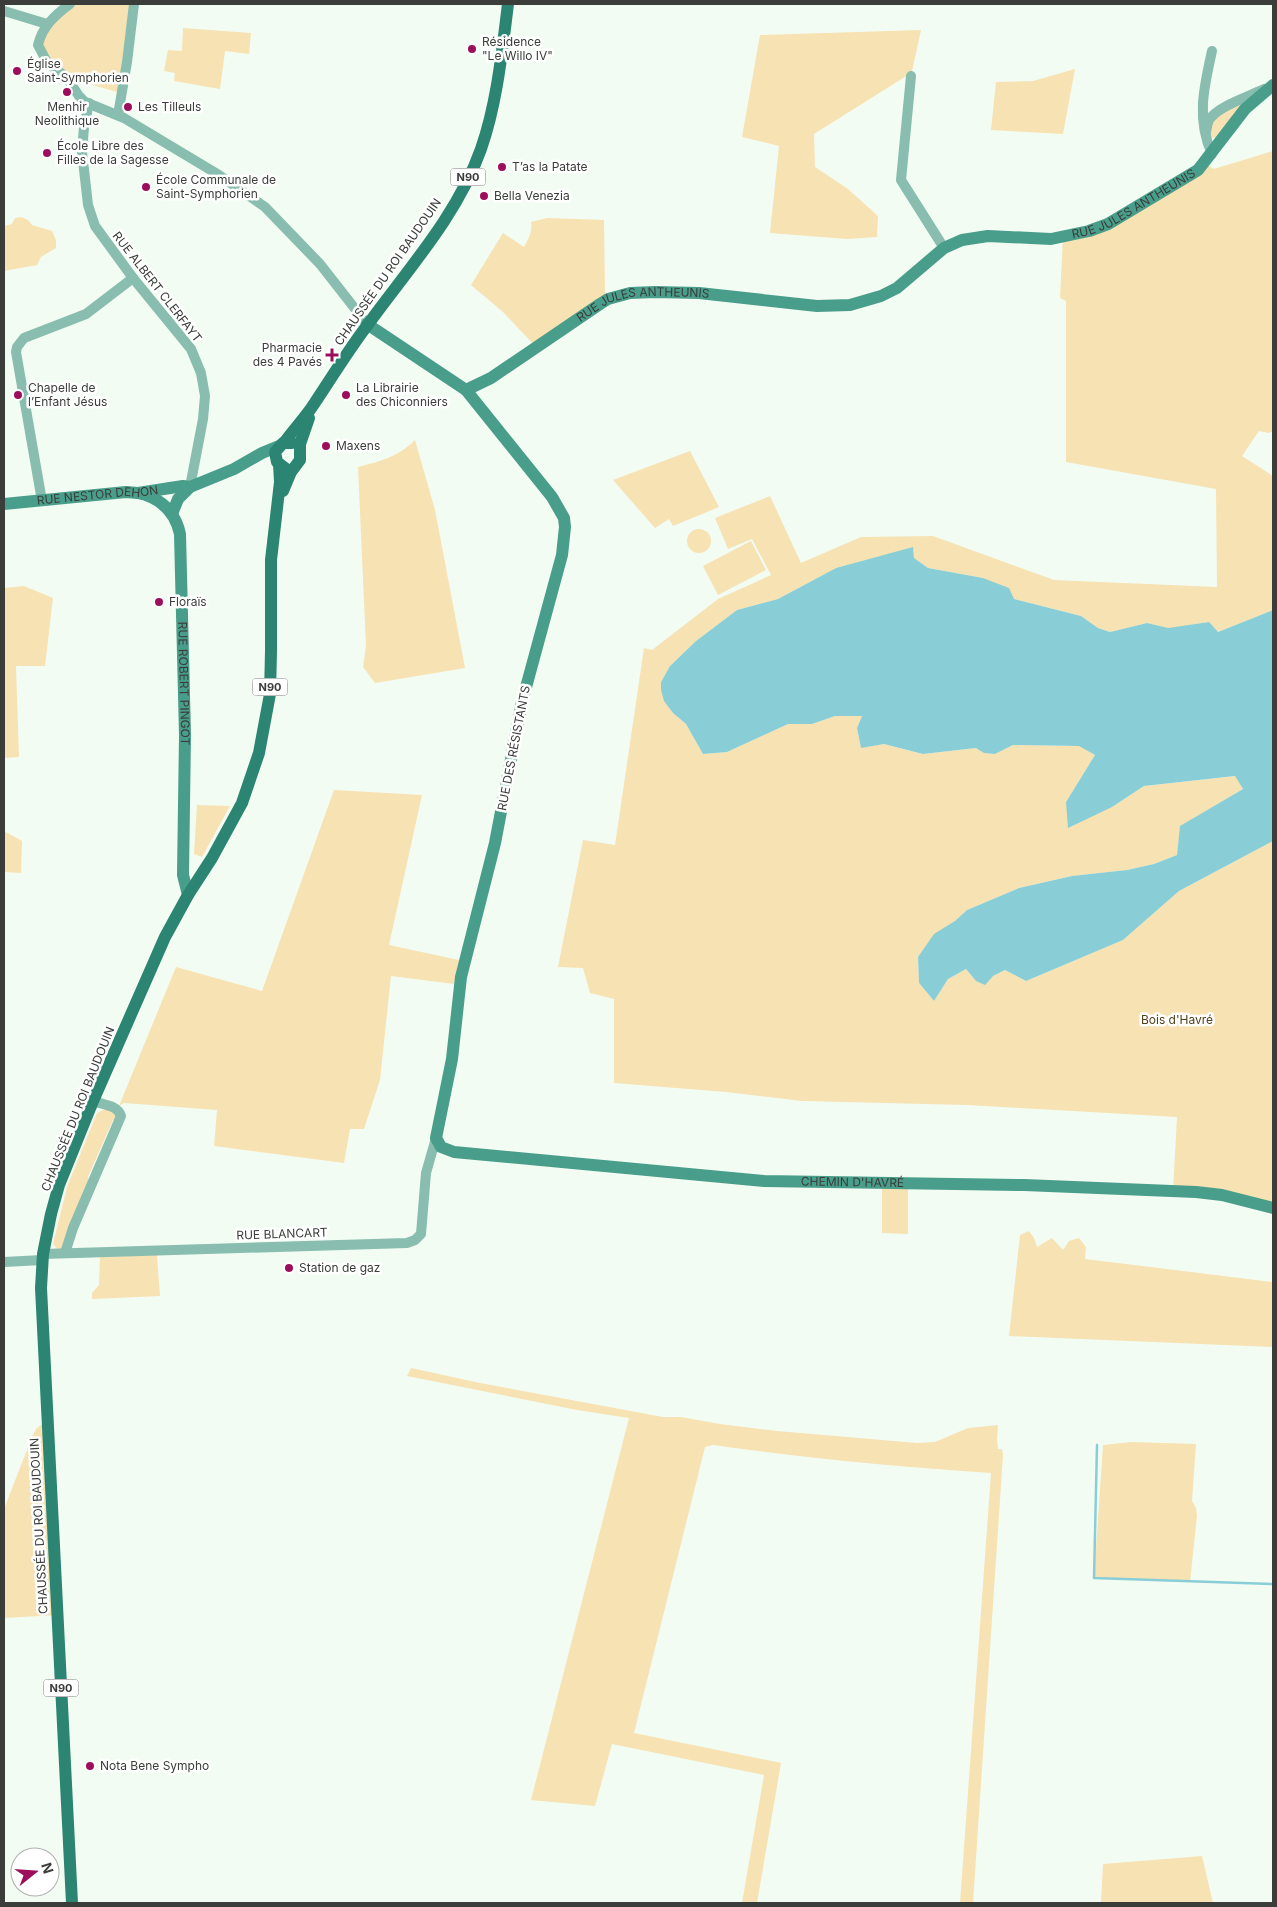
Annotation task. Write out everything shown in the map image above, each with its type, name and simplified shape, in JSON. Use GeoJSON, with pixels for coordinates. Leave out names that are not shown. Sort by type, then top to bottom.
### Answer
{"type":"FeatureCollection","features":[{"type":"Feature","properties":{"kind":"main road","name":"CHAUSSÉE DU ROI BAUDOUIN"},"geometry":{"type":"LineString","coordinates":[[282,445],[313,406],[367,324],[442,223],[474,166],[484,138],[494,93],[508,4]]}},
{"type":"Feature","properties":{"kind":"main road","name":"CHAUSSÉE DU ROI BAUDOUIN"},"geometry":{"type":"LineString","coordinates":[[300,450],[301,437],[313,406]]}},
{"type":"Feature","properties":{"kind":"main road"},"geometry":{"type":"LineString","coordinates":[[292,444],[300,450],[300,458],[297,464],[288,468],[278,463],[275,454],[282,445],[292,444]]}},
{"type":"Feature","properties":{"kind":"main road","name":"CHAUSSÉE DU ROI BAUDOUIN"},"geometry":{"type":"LineString","coordinates":[[72,1903],[44,1364],[41,1288],[42,1257],[59,1186],[93,1101],[165,937],[242,803],[259,753],[270,694],[271,560],[280,482],[278,463]]}},
{"type":"Feature","properties":{"kind":"main road","name":"CHAUSSÉE DU ROI BAUDOUIN"},"geometry":{"type":"LineString","coordinates":[[278,506],[288,478],[297,464]]}},
{"type":"Feature","properties":{"kind":"street"},"geometry":{"type":"LineString","coordinates":[[70,4],[47,24],[38,45],[47,62],[68,79],[79,96],[89,103],[118,115],[219,175],[265,207],[320,264],[367,324],[466,390]]}},
{"type":"Feature","properties":{"kind":"street"},"geometry":{"type":"LineString","coordinates":[[118,115],[134,4]]}},
{"type":"Feature","properties":{"kind":"street"},"geometry":{"type":"LineString","coordinates":[[4,12],[47,24]]}},
{"type":"Feature","properties":{"kind":"street"},"geometry":{"type":"LineString","coordinates":[[1212,51],[1204,90],[1203,126],[1205,138],[1212,154]]}},
{"type":"Feature","properties":{"kind":"street"},"geometry":{"type":"LineString","coordinates":[[911,76],[901,170],[902,180],[944,248]]}},
{"type":"Feature","properties":{"kind":"street"},"geometry":{"type":"LineString","coordinates":[[1205,138],[1208,122],[1214,114],[1273,85]]}},
{"type":"Feature","properties":{"kind":"street","name":"RUE JULES ANTHEUNIS"},"geometry":{"type":"LineString","coordinates":[[466,390],[491,378],[600,304],[618,296],[639,292],[683,292],[817,306],[850,305],[881,296],[897,288],[944,248],[962,240],[980,236],[1051,239],[1089,231],[1108,224],[1198,170],[1245,109],[1273,85]]}},
{"type":"Feature","properties":{"kind":"street","name":"RUE ALBERT CLERFAYT"},"geometry":{"type":"LineString","coordinates":[[89,103],[84,127],[82,152],[88,205],[95,226],[133,278],[191,349],[196,357],[201,373],[205,396],[203,419],[190,487]]}},
{"type":"Feature","properties":{"kind":"street"},"geometry":{"type":"LineString","coordinates":[[42,500],[16,352],[17,347],[24,338],[86,314],[133,278]]}},
{"type":"Feature","properties":{"kind":"street","name":"RUE DES RÉSISTANTS"},"geometry":{"type":"LineString","coordinates":[[436,1138],[452,1059],[461,977],[495,843],[522,702],[538,637],[562,555],[566,527],[564,518],[552,497],[466,390]]}},
{"type":"Feature","properties":{"kind":"street","name":"RUE NESTOR DEHON"},"geometry":{"type":"LineString","coordinates":[[172,514],[178,499],[190,487],[282,445]]}},
{"type":"Feature","properties":{"kind":"street"},"geometry":{"type":"LineString","coordinates":[[255,458],[268,459],[278,463]]}},
{"type":"Feature","properties":{"kind":"street","name":"RUE NESTOR DEHON"},"geometry":{"type":"LineString","coordinates":[[4,504],[126,492],[138,493],[183,486],[190,487]]}},
{"type":"Feature","properties":{"kind":"street"},"geometry":{"type":"LineString","coordinates":[[138,493],[157,499],[172,514]]}},
{"type":"Feature","properties":{"kind":"street","name":"RUE ROBERT PINGOT"},"geometry":{"type":"LineString","coordinates":[[172,514],[178,529],[180,545],[185,735],[183,875],[188,895]]}},
{"type":"Feature","properties":{"kind":"street"},"geometry":{"type":"LineString","coordinates":[[65,1253],[121,1116],[120,1111],[116,1108],[93,1101]]}},
{"type":"Feature","properties":{"kind":"street","name":"CHEMIN D'HAVRÉ"},"geometry":{"type":"LineString","coordinates":[[436,1138],[441,1147],[454,1152],[697,1176],[825,1183],[1024,1185],[1173,1191],[1222,1195],[1273,1208]]}},
{"type":"Feature","properties":{"kind":"street","name":"RUE BLANCART"},"geometry":{"type":"LineString","coordinates":[[4,1262],[65,1253],[407,1243],[415,1240],[421,1234],[424,1222],[426,1173],[436,1138]]}},
{"type":"Feature","properties":{"kind":"green space"},"geometry":{"type":"Polygon","coordinates":[[[70,4],[134,4],[121,93],[67,78],[47,62],[39,39],[70,4]]]}},
{"type":"Feature","properties":{"kind":"green space"},"geometry":{"type":"Polygon","coordinates":[[[183,28],[251,33],[249,54],[225,51],[220,89],[174,81],[175,73],[164,71],[168,50],[182,51],[183,28]]]}},
{"type":"Feature","properties":{"kind":"green space"},"geometry":{"type":"Polygon","coordinates":[[[921,30],[911,76],[908,75],[814,134],[815,167],[848,189],[878,216],[877,237],[847,239],[770,233],[779,146],[742,137],[760,35],[921,30]]]}},
{"type":"Feature","properties":{"kind":"green space"},"geometry":{"type":"Polygon","coordinates":[[[1075,69],[1063,134],[991,130],[996,82],[1033,81],[1075,69]]]}},
{"type":"Feature","properties":{"kind":"green space"},"geometry":{"type":"Polygon","coordinates":[[[1254,94],[1217,137],[1213,138],[1210,136],[1208,122],[1254,94]]]}},
{"type":"Feature","properties":{"kind":"green space","name":"Bois d'Havré"},"geometry":{"type":"Polygon","coordinates":[[[1273,151],[1273,431],[1269,433],[1259,431],[1242,456],[1273,476],[1273,610],[1218,632],[1208,622],[1168,629],[1147,623],[1110,632],[1098,628],[1081,616],[1014,599],[983,578],[928,568],[914,558],[913,548],[836,568],[778,599],[737,610],[696,641],[670,666],[661,682],[661,689],[665,701],[673,713],[686,724],[703,754],[727,752],[788,724],[812,724],[835,716],[862,716],[857,728],[861,747],[884,744],[923,754],[977,748],[984,753],[995,754],[1013,745],[1080,746],[1095,755],[1066,802],[1112,807],[1144,786],[1236,776],[1243,789],[1181,826],[1177,855],[1154,864],[1127,870],[1072,876],[1019,888],[967,910],[918,957],[919,983],[934,1001],[948,979],[966,969],[976,981],[1005,970],[1026,981],[1123,940],[1179,891],[1273,841],[1273,1208],[1173,1191],[1177,1117],[967,1105],[802,1101],[726,1092],[614,1083],[614,999],[590,993],[583,968],[558,967],[583,840],[615,845],[644,648],[652,650],[718,599],[771,575],[752,539],[728,549],[715,518],[770,496],[801,563],[861,537],[933,536],[1054,580],[1217,587],[1216,489],[1066,462],[1066,301],[1060,298],[1063,237],[1089,231],[1204,163],[1214,169],[1273,151]]]}},
{"type":"Feature","properties":{"kind":"green space"},"geometry":{"type":"Polygon","coordinates":[[[21,217],[28,220],[32,225],[52,231],[56,240],[56,248],[41,257],[37,265],[4,271],[4,226],[12,224],[15,218],[21,217]]]}},
{"type":"Feature","properties":{"kind":"green space"},"geometry":{"type":"Polygon","coordinates":[[[547,218],[604,220],[605,296],[536,347],[503,312],[471,285],[503,233],[524,247],[531,232],[531,222],[547,218]]]}},
{"type":"Feature","properties":{"kind":"green space"},"geometry":{"type":"Polygon","coordinates":[[[415,440],[435,510],[465,668],[375,683],[363,667],[366,646],[358,467],[396,454],[415,440]]]}},
{"type":"Feature","properties":{"kind":"green space"},"geometry":{"type":"Polygon","coordinates":[[[690,451],[719,507],[673,526],[669,519],[655,528],[613,480],[690,451]]]}},
{"type":"Feature","properties":{"kind":"green space"},"geometry":{"type":"Polygon","coordinates":[[[699,529],[708,532],[711,541],[708,550],[699,553],[690,550],[687,541],[690,532],[699,529]]]}},
{"type":"Feature","properties":{"kind":"green space"},"geometry":{"type":"Polygon","coordinates":[[[751,541],[766,570],[718,595],[703,566],[751,541]]]}},
{"type":"Feature","properties":{"kind":"green space"},"geometry":{"type":"Polygon","coordinates":[[[24,586],[53,598],[45,666],[16,666],[19,757],[4,758],[4,588],[24,586]]]}},
{"type":"Feature","properties":{"kind":"green space"},"geometry":{"type":"Polygon","coordinates":[[[334,790],[422,795],[389,945],[459,960],[454,984],[391,976],[380,1080],[364,1129],[350,1129],[344,1163],[214,1146],[217,1110],[124,1103],[119,1106],[176,967],[262,991],[334,790]]]}},
{"type":"Feature","properties":{"kind":"green space"},"geometry":{"type":"Polygon","coordinates":[[[197,805],[230,806],[202,857],[194,854],[197,805]]]}},
{"type":"Feature","properties":{"kind":"green space"},"geometry":{"type":"Polygon","coordinates":[[[4,831],[22,841],[21,873],[4,872],[4,831]]]}},
{"type":"Feature","properties":{"kind":"green space"},"geometry":{"type":"Polygon","coordinates":[[[105,1109],[117,1113],[116,1121],[113,1120],[88,1177],[89,1185],[62,1249],[57,1249],[53,1244],[67,1187],[97,1113],[105,1109]]]}},
{"type":"Feature","properties":{"kind":"green space"},"geometry":{"type":"Polygon","coordinates":[[[882,1184],[908,1184],[908,1234],[882,1233],[882,1184]]]}},
{"type":"Feature","properties":{"kind":"green space"},"geometry":{"type":"Polygon","coordinates":[[[1029,1231],[1037,1247],[1052,1238],[1063,1250],[1069,1241],[1079,1238],[1086,1247],[1085,1259],[1273,1282],[1273,1347],[1009,1336],[1020,1235],[1029,1231]]]}},
{"type":"Feature","properties":{"kind":"green space"},"geometry":{"type":"Polygon","coordinates":[[[157,1255],[160,1296],[92,1299],[92,1293],[99,1285],[100,1257],[157,1255]]]}},
{"type":"Feature","properties":{"kind":"green space"},"geometry":{"type":"Polygon","coordinates":[[[411,1368],[480,1383],[663,1417],[681,1417],[777,1431],[917,1443],[935,1442],[968,1428],[998,1425],[998,1449],[1002,1449],[1003,1455],[973,1903],[960,1903],[991,1473],[851,1462],[713,1445],[705,1447],[634,1733],[781,1763],[757,1903],[742,1903],[764,1775],[612,1744],[595,1806],[531,1800],[629,1418],[577,1410],[407,1376],[411,1368]]]}},
{"type":"Feature","properties":{"kind":"green space"},"geometry":{"type":"Polygon","coordinates":[[[47,1420],[58,1615],[4,1618],[4,1509],[32,1437],[36,1429],[47,1420]]]}},
{"type":"Feature","properties":{"kind":"green space"},"geometry":{"type":"Polygon","coordinates":[[[1131,1442],[1196,1444],[1192,1501],[1196,1508],[1197,1516],[1190,1582],[1094,1578],[1103,1445],[1131,1442]]]}},
{"type":"Feature","properties":{"kind":"green space"},"geometry":{"type":"Polygon","coordinates":[[[1202,1856],[1213,1903],[1101,1903],[1103,1864],[1202,1856]]]}},
{"type":"Feature","properties":{"kind":"water"},"geometry":{"type":"Polygon","coordinates":[[[913,547],[914,558],[928,568],[983,578],[1009,588],[1014,599],[1081,616],[1098,628],[1110,632],[1147,623],[1168,628],[1209,622],[1218,632],[1273,610],[1273,841],[1179,891],[1123,940],[1026,981],[1005,970],[993,976],[985,985],[976,981],[966,969],[948,979],[934,1001],[919,983],[918,957],[934,934],[955,921],[967,910],[1019,888],[1072,876],[1127,870],[1154,864],[1177,855],[1180,826],[1243,789],[1235,776],[1144,786],[1112,807],[1068,828],[1066,802],[1095,755],[1079,746],[1013,745],[995,754],[984,753],[976,748],[923,754],[884,744],[861,748],[857,728],[862,716],[835,716],[812,724],[788,724],[727,752],[703,754],[686,724],[673,713],[664,701],[661,682],[670,666],[696,641],[737,610],[778,599],[836,568],[913,547]]]}},
{"type":"Feature","properties":{"kind":"waterway"},"geometry":{"type":"LineString","coordinates":[[1097,1445],[1094,1578],[1273,1584]]}},
{"type":"Feature","properties":{"kind":"place","name":"Résidence \"Le Willo IV\""},"geometry":{"type":"Point","coordinates":[472,49]}},
{"type":"Feature","properties":{"kind":"place","name":"Église Saint-Symphorien"},"geometry":{"type":"Point","coordinates":[17,71]}},
{"type":"Feature","properties":{"kind":"place","name":"Menhir Neolithique"},"geometry":{"type":"Point","coordinates":[67,92]}},
{"type":"Feature","properties":{"kind":"place","name":"Les Tilleuls"},"geometry":{"type":"Point","coordinates":[128,107]}},
{"type":"Feature","properties":{"kind":"place","name":"École Libre des Filles de la Sagesse"},"geometry":{"type":"Point","coordinates":[47,153]}},
{"type":"Feature","properties":{"kind":"place","name":"T’as la Patate"},"geometry":{"type":"Point","coordinates":[502,167]}},
{"type":"Feature","properties":{"kind":"place","name":"École Communale de Saint-Symphorien"},"geometry":{"type":"Point","coordinates":[146,187]}},
{"type":"Feature","properties":{"kind":"place","name":"Bella Venezia"},"geometry":{"type":"Point","coordinates":[484,196]}},
{"type":"Feature","properties":{"kind":"place","name":"Pharmacie des 4 Pavés"},"geometry":{"type":"Point","coordinates":[332,355]}},
{"type":"Feature","properties":{"kind":"place","name":"Chapelle de l’Enfant Jésus"},"geometry":{"type":"Point","coordinates":[18,395]}},
{"type":"Feature","properties":{"kind":"place","name":"La Librairie des Chiconniers"},"geometry":{"type":"Point","coordinates":[346,395]}},
{"type":"Feature","properties":{"kind":"place","name":"Maxens"},"geometry":{"type":"Point","coordinates":[326,446]}},
{"type":"Feature","properties":{"kind":"place","name":"Floraïs"},"geometry":{"type":"Point","coordinates":[159,602]}},
{"type":"Feature","properties":{"kind":"place","name":"Station de gaz"},"geometry":{"type":"Point","coordinates":[289,1268]}},
{"type":"Feature","properties":{"kind":"place","name":"Nota Bene Sympho"},"geometry":{"type":"Point","coordinates":[90,1766]}}]}
